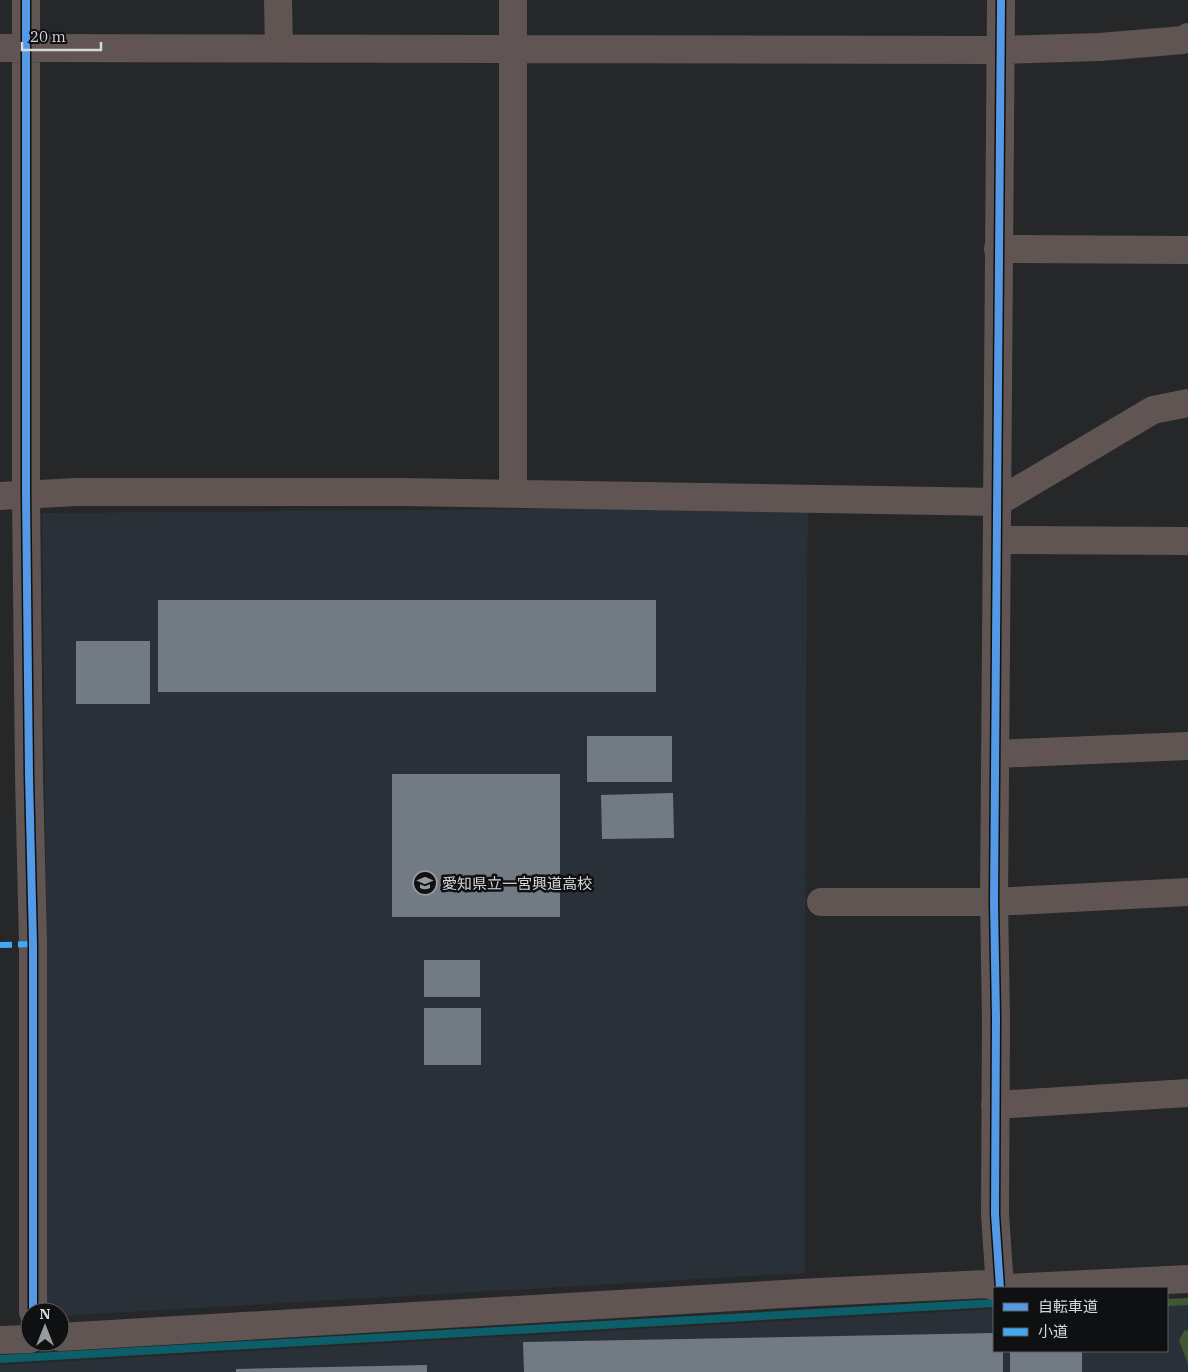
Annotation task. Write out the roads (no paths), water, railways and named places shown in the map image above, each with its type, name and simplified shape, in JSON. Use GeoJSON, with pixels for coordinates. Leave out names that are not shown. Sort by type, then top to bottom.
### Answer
{"type":"FeatureCollection","features":[{"type":"Feature","properties":{"kind":"street"},"geometry":{"type":"LineString","coordinates":[[26,0],[13,48],[13,495],[29,776],[33,944],[33,1302]]}},
{"type":"Feature","properties":{"kind":"street"},"geometry":{"type":"LineString","coordinates":[[278,0],[279,48]]}},
{"type":"Feature","properties":{"kind":"street"},"geometry":{"type":"LineString","coordinates":[[513,0],[513,494]]}},
{"type":"Feature","properties":{"kind":"street"},"geometry":{"type":"LineString","coordinates":[[1000,1287],[995,1214],[994,902],[1001,0]]}},
{"type":"Feature","properties":{"kind":"street"},"geometry":{"type":"LineString","coordinates":[[13,48],[1000,50],[1100,47],[1183,40],[1188,37]]}},
{"type":"Feature","properties":{"kind":"street"},"geometry":{"type":"LineString","coordinates":[[998,249],[1188,250]]}},
{"type":"Feature","properties":{"kind":"street"},"geometry":{"type":"LineString","coordinates":[[13,495],[78,492],[401,492],[998,502],[1153,410],[1188,403]]}},
{"type":"Feature","properties":{"kind":"street"},"geometry":{"type":"LineString","coordinates":[[997,540],[1186,534]]}},
{"type":"Feature","properties":{"kind":"street"},"geometry":{"type":"LineString","coordinates":[[995,754],[1188,746]]}},
{"type":"Feature","properties":{"kind":"street"},"geometry":{"type":"LineString","coordinates":[[821,902],[994,902],[1188,892]]}},
{"type":"Feature","properties":{"kind":"street"},"geometry":{"type":"LineString","coordinates":[[995,1105],[1188,1093]]}},
{"type":"Feature","properties":{"kind":"street"},"geometry":{"type":"LineString","coordinates":[[1026,1287],[1188,1279]]}},
{"type":"Feature","properties":{"kind":"street"},"geometry":{"type":"LineString","coordinates":[[70,1336],[808,1293],[987,1284],[997,1287]]}},
{"type":"Feature","properties":{"kind":"street"},"geometry":{"type":"LineString","coordinates":[[0,1340],[20,1339]]}},
{"type":"Feature","properties":{"kind":"waterway"},"geometry":{"type":"LineString","coordinates":[[0,1359],[993,1303]]}},
{"type":"Feature","properties":{"kind":"place","name":"愛知県立一宮興道高校"},"geometry":{"type":"Point","coordinates":[425,883]}}]}
